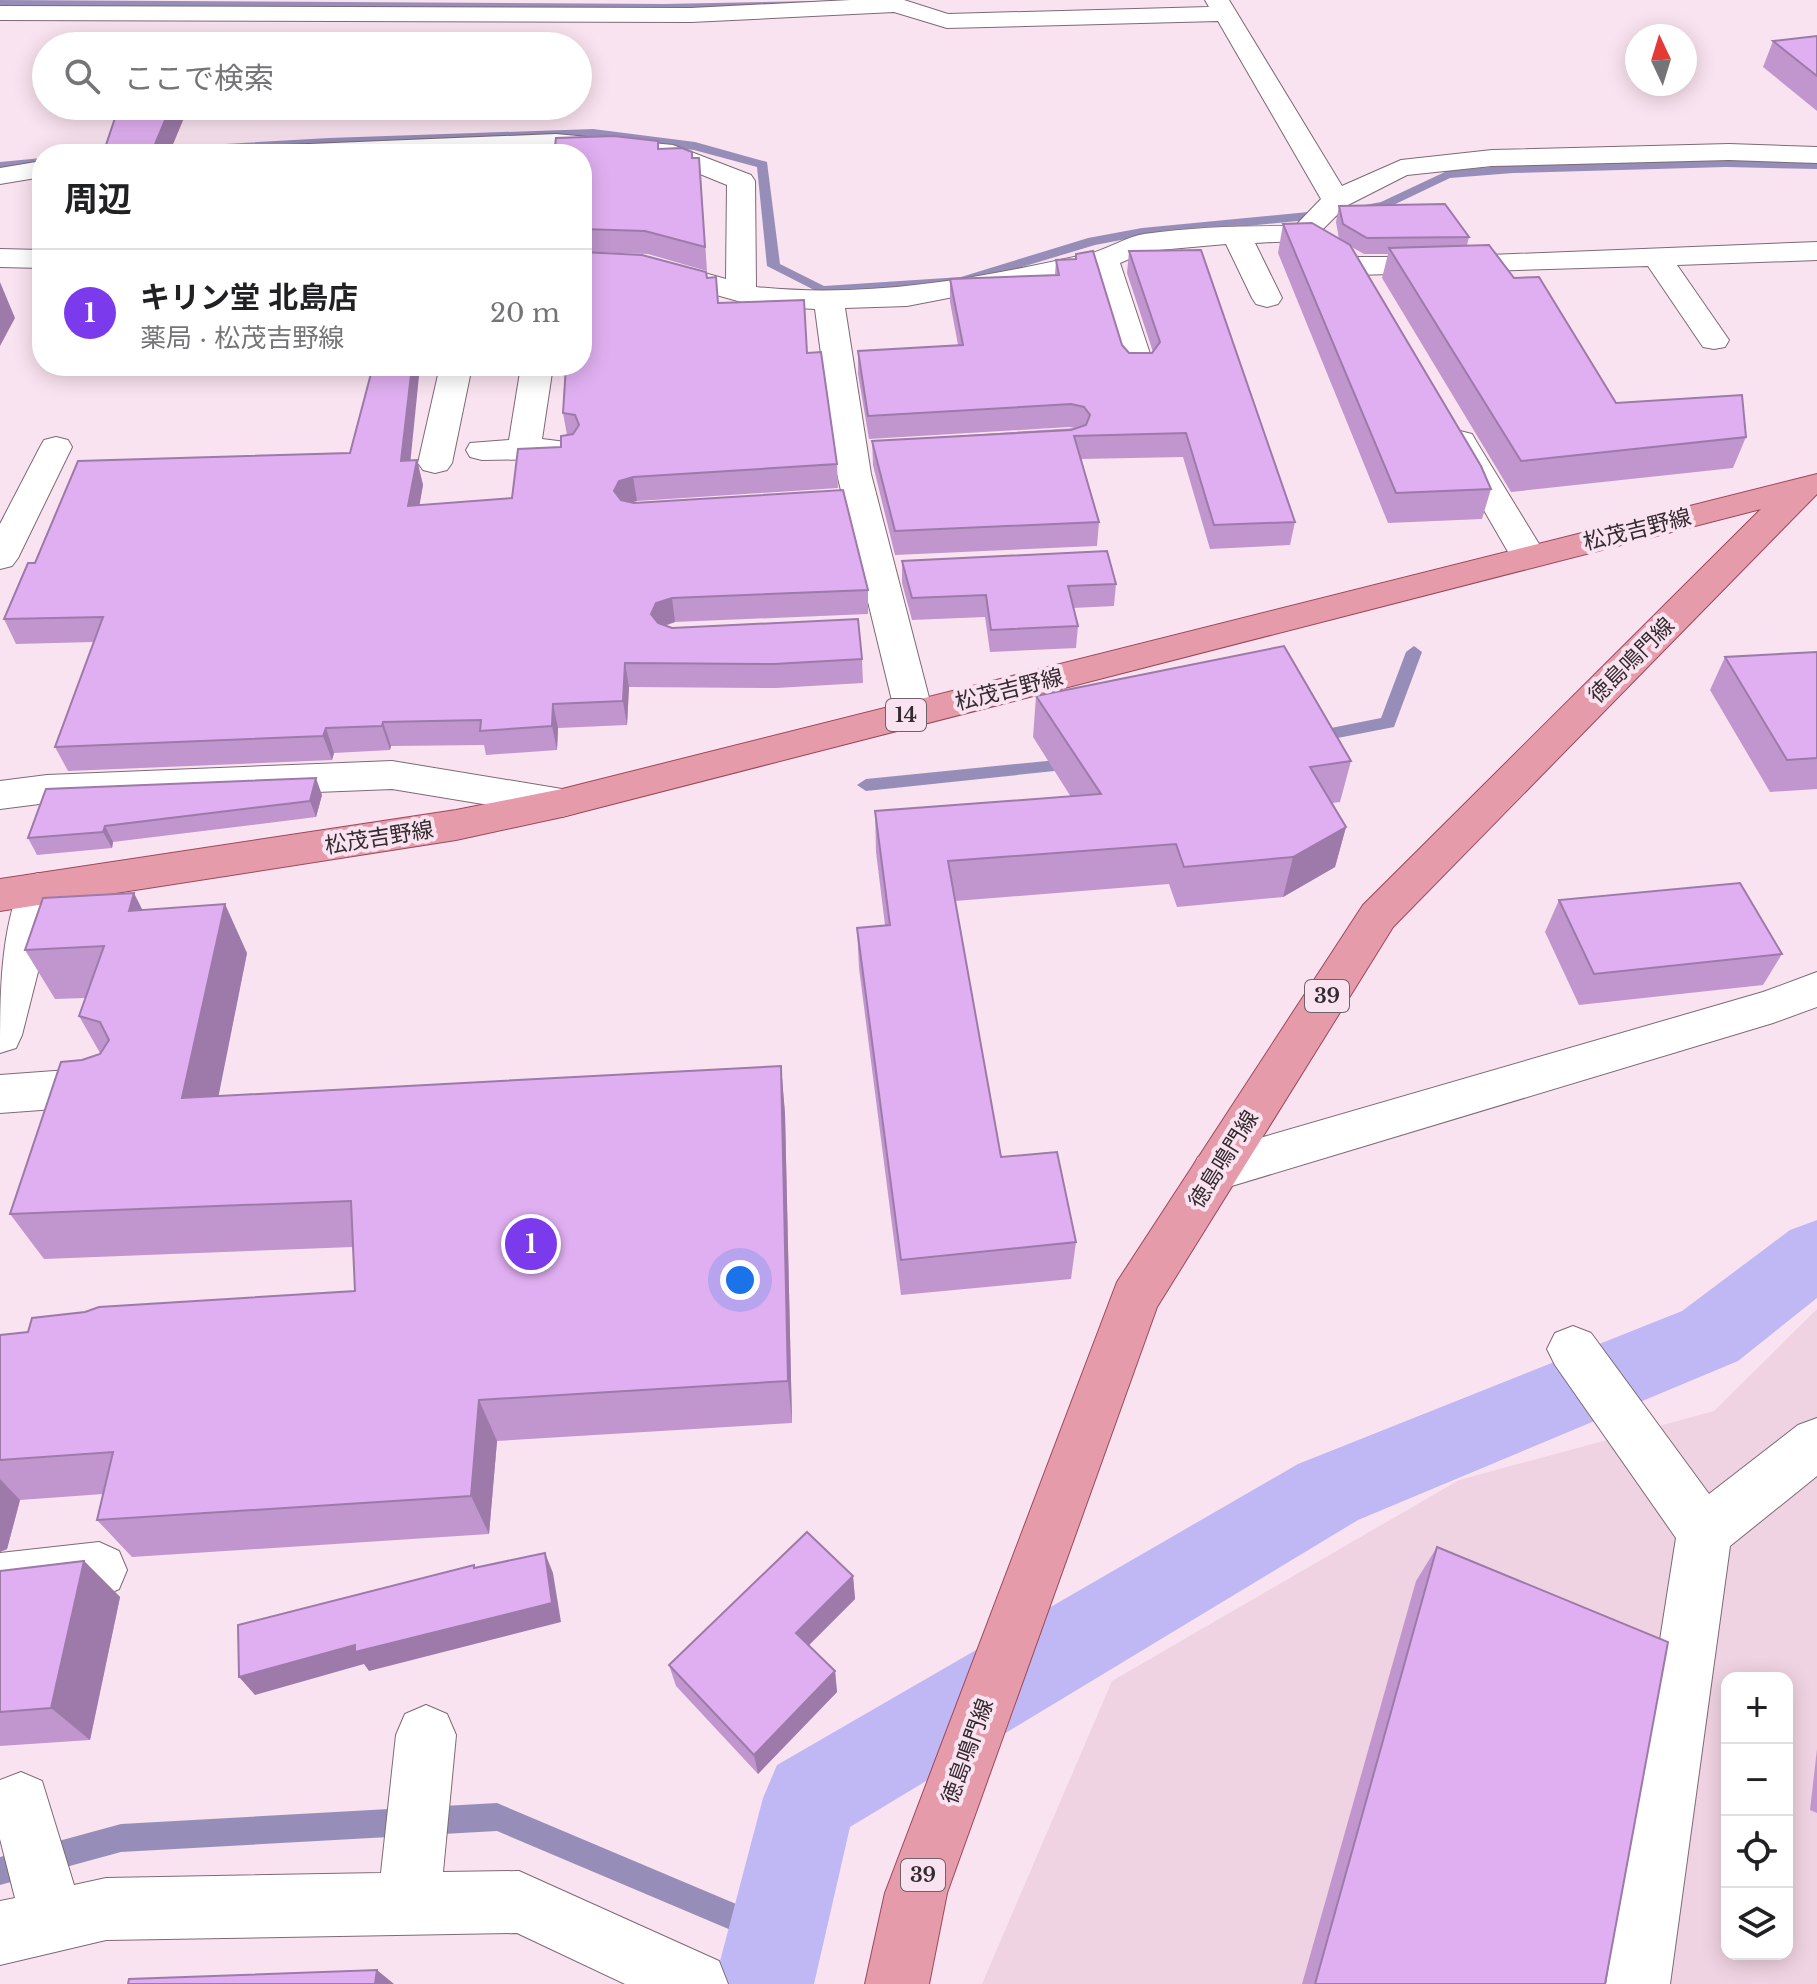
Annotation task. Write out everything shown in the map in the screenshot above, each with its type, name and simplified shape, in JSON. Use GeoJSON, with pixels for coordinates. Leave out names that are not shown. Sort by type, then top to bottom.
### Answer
{"type":"FeatureCollection","features":[{"type":"Feature","properties":{"kind":"main road","name":"松茂吉野線"},"geometry":{"type":"LineString","coordinates":[[19,892],[456,825],[562,803],[1529,557],[1812,481]]}},
{"type":"Feature","properties":{"kind":"main road","name":"徳島鳴門線"},"geometry":{"type":"LineString","coordinates":[[897,1984],[916,1893],[1135,1298],[1378,916],[1812,481]]}},
{"type":"Feature","properties":{"kind":"street"},"geometry":{"type":"LineString","coordinates":[[0,13],[192,7],[691,15],[763,6],[895,5],[947,21],[1220,7],[1336,200]]}},
{"type":"Feature","properties":{"kind":"street"},"geometry":{"type":"LineString","coordinates":[[507,144],[577,144]]}},
{"type":"Feature","properties":{"kind":"street"},"geometry":{"type":"LineString","coordinates":[[592,145],[673,153],[741,181],[741,293]]}},
{"type":"Feature","properties":{"kind":"street"},"geometry":{"type":"LineString","coordinates":[[1303,234],[1336,200],[1401,168],[1492,158],[1729,152],[1817,155]]}},
{"type":"Feature","properties":{"kind":"street"},"geometry":{"type":"LineString","coordinates":[[0,176],[32,171]]}},
{"type":"Feature","properties":{"kind":"street"},"geometry":{"type":"LineString","coordinates":[[592,264],[647,266],[741,293],[802,301],[907,297],[1104,259],[1142,243],[1237,236],[1303,234],[1365,280],[1657,258],[1817,251]]}},
{"type":"Feature","properties":{"kind":"street"},"geometry":{"type":"LineString","coordinates":[[1237,236],[1267,298]]}},
{"type":"Feature","properties":{"kind":"street"},"geometry":{"type":"LineString","coordinates":[[0,258],[32,259]]}},
{"type":"Feature","properties":{"kind":"street"},"geometry":{"type":"LineString","coordinates":[[1657,258],[1714,340]]}},
{"type":"Feature","properties":{"kind":"street"},"geometry":{"type":"LineString","coordinates":[[1104,259],[1138,366]]}},
{"type":"Feature","properties":{"kind":"street"},"geometry":{"type":"LineString","coordinates":[[829,300],[866,452],[846,501],[894,569],[878,628],[914,713]]}},
{"type":"Feature","properties":{"kind":"street"},"geometry":{"type":"LineString","coordinates":[[435,463],[454,376]]}},
{"type":"Feature","properties":{"kind":"street"},"geometry":{"type":"LineString","coordinates":[[524,449],[535,376]]}},
{"type":"Feature","properties":{"kind":"street"},"geometry":{"type":"LineString","coordinates":[[1443,412],[1529,557]]}},
{"type":"Feature","properties":{"kind":"street"},"geometry":{"type":"LineString","coordinates":[[0,558],[56,447]]}},
{"type":"Feature","properties":{"kind":"street"},"geometry":{"type":"LineString","coordinates":[[482,450],[564,448]]}},
{"type":"Feature","properties":{"kind":"street"},"geometry":{"type":"LineString","coordinates":[[0,795],[47,789],[392,775],[562,803]]}},
{"type":"Feature","properties":{"kind":"street"},"geometry":{"type":"LineString","coordinates":[[0,1035],[19,892]]}},
{"type":"Feature","properties":{"kind":"street"},"geometry":{"type":"LineString","coordinates":[[1215,1171],[1773,1006],[1817,989]]}},
{"type":"Feature","properties":{"kind":"street"},"geometry":{"type":"LineString","coordinates":[[0,1094],[111,1086]]}},
{"type":"Feature","properties":{"kind":"street"},"geometry":{"type":"LineString","coordinates":[[1573,1349],[1704,1532]]}},
{"type":"Feature","properties":{"kind":"street"},"geometry":{"type":"LineString","coordinates":[[1638,1984],[1704,1532],[1817,1443]]}},
{"type":"Feature","properties":{"kind":"street"},"geometry":{"type":"LineString","coordinates":[[0,1581],[99,1570]]}},
{"type":"Feature","properties":{"kind":"street"},"geometry":{"type":"LineString","coordinates":[[409,1904],[426,1735]]}},
{"type":"Feature","properties":{"kind":"street"},"geometry":{"type":"LineString","coordinates":[[21,1802],[26,1927],[106,1909],[519,1902],[696,1984]]}},
{"type":"Feature","properties":{"kind":"shaded area"},"geometry":{"type":"Polygon","coordinates":[[[1817,1309],[1817,1984],[982,1984],[1112,1681],[1459,1480],[1714,1411],[1817,1309]]]}},
{"type":"Feature","properties":{"kind":"building"},"geometry":{"type":"Polygon","coordinates":[[[1817,36],[1817,76],[1773,41],[1817,36]]]}},
{"type":"Feature","properties":{"kind":"building"},"geometry":{"type":"Polygon","coordinates":[[[114,120],[165,120],[155,144],[106,144],[114,120]]]}},
{"type":"Feature","properties":{"kind":"building"},"geometry":{"type":"Polygon","coordinates":[[[614,136],[658,141],[658,149],[682,148],[692,152],[692,158],[699,158],[705,247],[645,231],[592,229],[592,144],[555,144],[556,138],[614,136]]]}},
{"type":"Feature","properties":{"kind":"building"},"geometry":{"type":"Polygon","coordinates":[[[1445,204],[1469,237],[1367,238],[1343,224],[1339,206],[1445,204]]]}},
{"type":"Feature","properties":{"kind":"building"},"geometry":{"type":"Polygon","coordinates":[[[1312,223],[1350,245],[1481,466],[1491,489],[1396,493],[1283,224],[1312,223]]]}},
{"type":"Feature","properties":{"kind":"building"},"geometry":{"type":"Polygon","coordinates":[[[1489,245],[1514,278],[1539,277],[1616,403],[1742,395],[1746,437],[1521,461],[1389,248],[1489,245]]]}},
{"type":"Feature","properties":{"kind":"building"},"geometry":{"type":"Polygon","coordinates":[[[1201,250],[1295,522],[1214,525],[1186,433],[1074,436],[1099,522],[895,531],[872,441],[1071,430],[1086,425],[1090,415],[1084,407],[1071,404],[868,416],[858,351],[963,345],[950,279],[1059,275],[1056,260],[1076,259],[1076,254],[1093,251],[1122,345],[1129,353],[1152,353],[1160,342],[1129,251],[1201,250]]]}},
{"type":"Feature","properties":{"kind":"building"},"geometry":{"type":"Polygon","coordinates":[[[592,252],[642,255],[706,272],[707,278],[716,277],[718,303],[804,300],[807,353],[821,352],[837,464],[633,477],[619,481],[614,491],[621,500],[634,503],[843,490],[868,590],[672,598],[656,603],[651,614],[658,623],[672,628],[858,619],[862,659],[774,664],[625,663],[623,701],[553,704],[552,726],[480,731],[481,720],[383,722],[382,726],[326,728],[323,736],[55,747],[103,617],[4,619],[28,563],[35,563],[78,461],[350,453],[370,376],[411,376],[401,461],[417,460],[408,506],[512,498],[518,449],[561,447],[561,436],[573,434],[579,425],[575,415],[563,413],[565,376],[592,376],[592,252]]]}},
{"type":"Feature","properties":{"kind":"building"},"geometry":{"type":"Polygon","coordinates":[[[1107,551],[1116,584],[1068,586],[1078,626],[991,630],[986,595],[912,598],[902,561],[1107,551]]]}},
{"type":"Feature","properties":{"kind":"building"},"geometry":{"type":"Polygon","coordinates":[[[1284,646],[1351,761],[1310,767],[1346,827],[1293,857],[1184,867],[1176,844],[948,861],[1001,1157],[1057,1152],[1076,1242],[901,1260],[857,928],[890,925],[875,811],[1101,794],[1036,696],[1284,646]]]}},
{"type":"Feature","properties":{"kind":"building"},"geometry":{"type":"Polygon","coordinates":[[[1817,652],[1817,758],[1787,760],[1725,657],[1817,652]]]}},
{"type":"Feature","properties":{"kind":"building"},"geometry":{"type":"Polygon","coordinates":[[[316,778],[310,801],[105,826],[103,832],[28,838],[46,789],[316,778]]]}},
{"type":"Feature","properties":{"kind":"building"},"geometry":{"type":"Polygon","coordinates":[[[1740,883],[1782,954],[1594,974],[1559,900],[1740,883]]]}},
{"type":"Feature","properties":{"kind":"building"},"geometry":{"type":"Polygon","coordinates":[[[134,893],[129,911],[225,904],[182,1098],[781,1066],[788,1381],[479,1400],[471,1496],[97,1520],[113,1452],[0,1460],[0,1335],[28,1332],[32,1318],[85,1312],[99,1307],[355,1291],[351,1201],[10,1214],[61,1062],[100,1054],[109,1040],[100,1022],[79,1016],[104,946],[25,950],[43,898],[134,893]]]}},
{"type":"Feature","properties":{"kind":"building"},"geometry":{"type":"Polygon","coordinates":[[[807,1532],[853,1576],[796,1633],[835,1671],[754,1755],[669,1665],[807,1532]]]}},
{"type":"Feature","properties":{"kind":"building"},"geometry":{"type":"Polygon","coordinates":[[[1437,1547],[1668,1642],[1605,1984],[1315,1984],[1437,1547]]]}},
{"type":"Feature","properties":{"kind":"building"},"geometry":{"type":"Polygon","coordinates":[[[545,1553],[552,1603],[355,1652],[355,1645],[239,1677],[238,1625],[474,1565],[474,1568],[545,1553]]]}},
{"type":"Feature","properties":{"kind":"building"},"geometry":{"type":"Polygon","coordinates":[[[84,1561],[51,1708],[0,1712],[0,1571],[84,1561]]]}},
{"type":"Feature","properties":{"kind":"building"},"geometry":{"type":"Polygon","coordinates":[[[377,1970],[375,1984],[128,1984],[129,1979],[377,1970]]]}},
{"type":"Feature","properties":{"kind":"waterway"},"geometry":{"type":"LineString","coordinates":[[0,3],[663,7],[863,0]]}},
{"type":"Feature","properties":{"kind":"waterway"},"geometry":{"type":"LineString","coordinates":[[294,144],[593,133],[695,146],[763,165],[774,266],[822,290],[962,281],[1093,241],[1142,232],[1349,212],[1385,205],[1447,175],[1513,169],[1726,163],[1817,165]]}},
{"type":"Feature","properties":{"kind":"waterway"},"geometry":{"type":"LineString","coordinates":[[0,166],[32,163]]}},
{"type":"Feature","properties":{"kind":"waterway"},"geometry":{"type":"LineString","coordinates":[[1307,738],[1388,723],[1414,652]]}},
{"type":"Feature","properties":{"kind":"waterway"},"geometry":{"type":"LineString","coordinates":[[866,785],[1077,764]]}},
{"type":"Feature","properties":{"kind":"waterway"},"geometry":{"type":"LineString","coordinates":[[764,1984],[810,1798],[1328,1492],[1710,1336],[1817,1253]]}},
{"type":"Feature","properties":{"kind":"waterway"},"geometry":{"type":"LineString","coordinates":[[0,1871],[121,1838],[497,1817],[776,1935]]}},
{"type":"Feature","properties":{"kind":"place","name":"キリン堂 北島店"},"geometry":{"type":"Point","coordinates":[531,1244]}}]}
